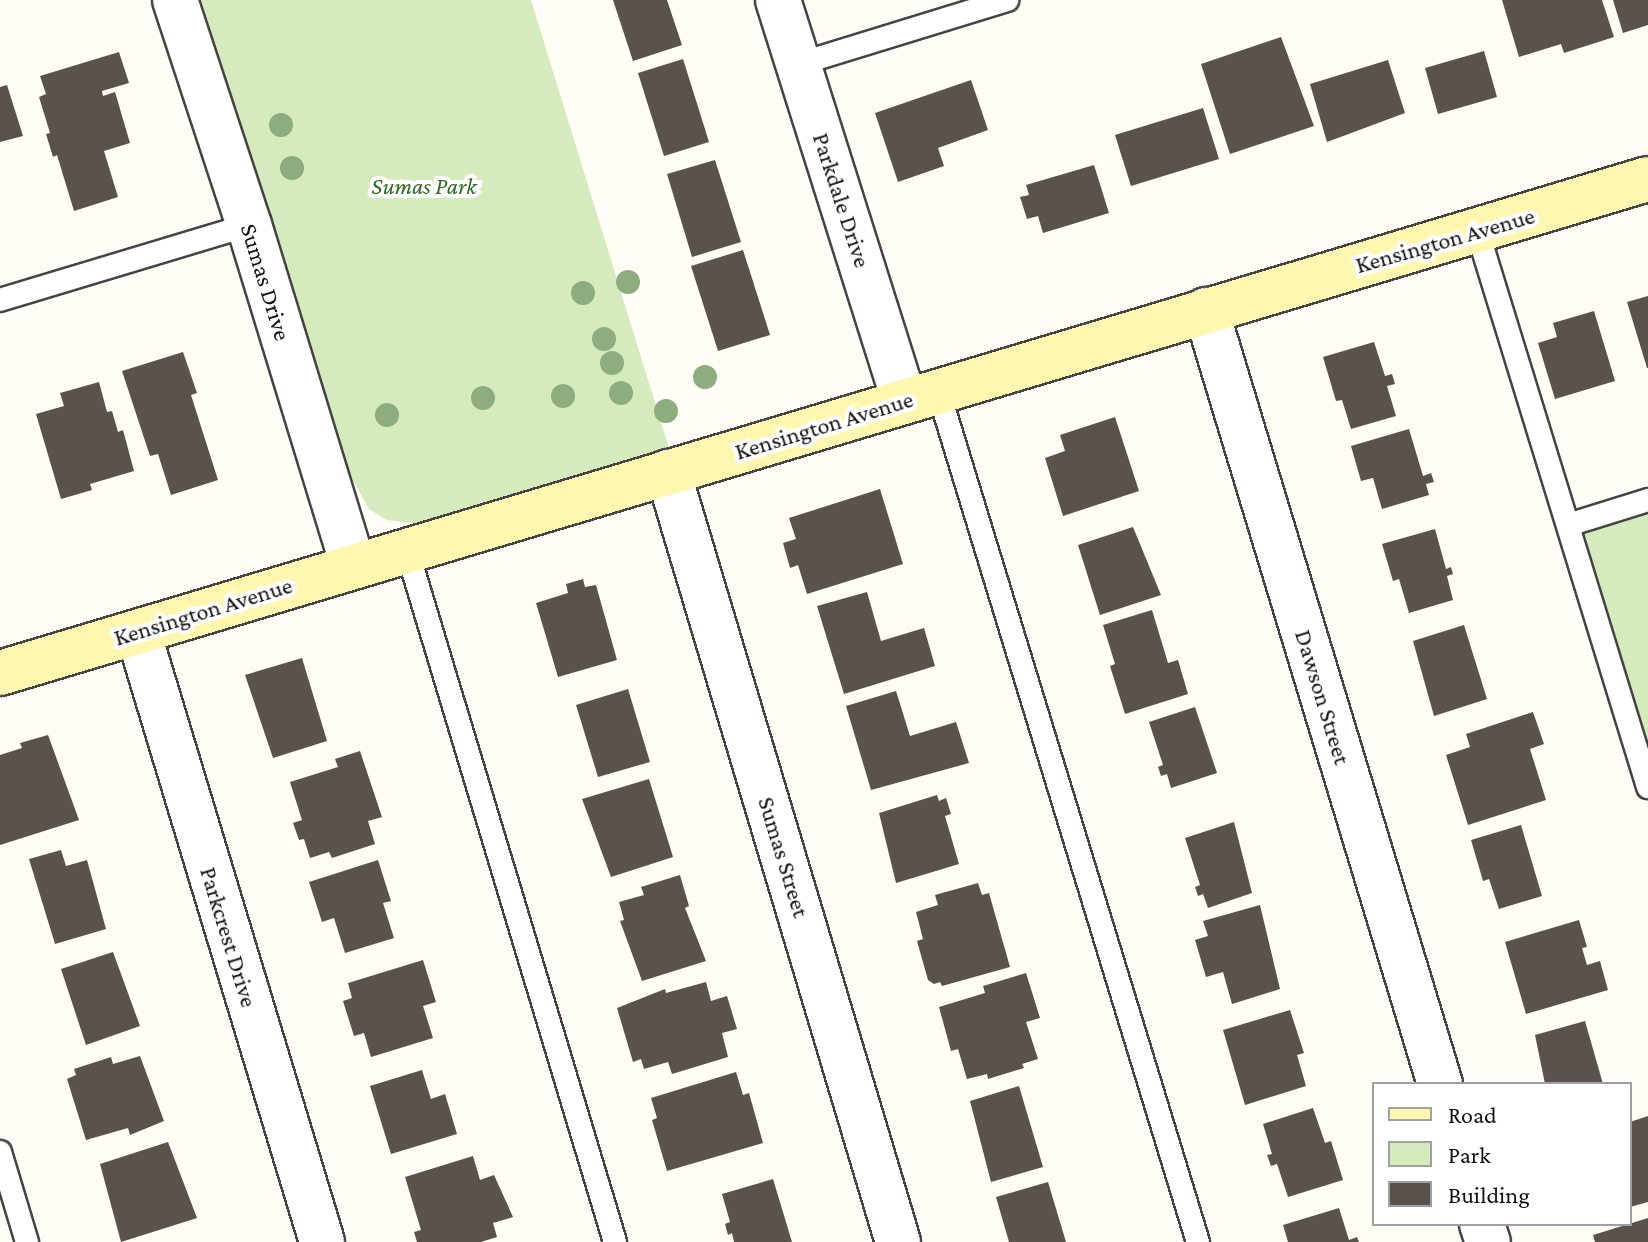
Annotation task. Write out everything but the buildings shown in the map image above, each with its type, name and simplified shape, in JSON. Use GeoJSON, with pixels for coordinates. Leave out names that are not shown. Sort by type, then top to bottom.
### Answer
{"type":"FeatureCollection","features":[{"type":"Feature","properties":{"kind":"street","name":"Sumas Drive"},"geometry":{"type":"LineString","coordinates":[[175,0],[249,225],[353,565]]}},
{"type":"Feature","properties":{"kind":"street","name":"Parkdale Drive"},"geometry":{"type":"LineString","coordinates":[[778,0],[921,395]]}},
{"type":"Feature","properties":{"kind":"street","name":"Kensington Avenue"},"geometry":{"type":"LineString","coordinates":[[0,673],[1648,179]]}},
{"type":"Feature","properties":{"kind":"street","name":"Dawson Street"},"geometry":{"type":"LineString","coordinates":[[1206,310],[1439,1082]]}},
{"type":"Feature","properties":{"kind":"street","name":"Sumas Street"},"geometry":{"type":"LineString","coordinates":[[668,472],[898,1242]]}},
{"type":"Feature","properties":{"kind":"street","name":"Parkcrest Drive"},"geometry":{"type":"LineString","coordinates":[[138,632],[322,1242]]}},
{"type":"Feature","properties":{"kind":"lane"},"geometry":{"type":"LineString","coordinates":[[799,64],[1007,0]]}},
{"type":"Feature","properties":{"kind":"lane"},"geometry":{"type":"LineString","coordinates":[[0,300],[249,225]]}},
{"type":"Feature","properties":{"kind":"lane"},"geometry":{"type":"LineString","coordinates":[[1477,230],[1648,787]]}},
{"type":"Feature","properties":{"kind":"lane"},"geometry":{"type":"LineString","coordinates":[[921,395],[1198,1242]]}},
{"type":"Feature","properties":{"kind":"lane"},"geometry":{"type":"LineString","coordinates":[[1568,525],[1648,500]]}},
{"type":"Feature","properties":{"kind":"lane"},"geometry":{"type":"LineString","coordinates":[[407,550],[615,1242]]}},
{"type":"Feature","properties":{"kind":"lane"},"geometry":{"type":"LineString","coordinates":[[0,1152],[27,1242]]}},
{"type":"Feature","properties":{"kind":"green space","name":"Sumas Park"},"geometry":{"type":"Polygon","coordinates":[[[201,0],[531,0],[669,448],[427,525],[387,520],[369,509],[349,473],[201,0]]]}},
{"type":"Feature","properties":{"kind":"green space"},"geometry":{"type":"Polygon","coordinates":[[[1648,500],[1648,787],[1568,525],[1648,500]]]}}]}
